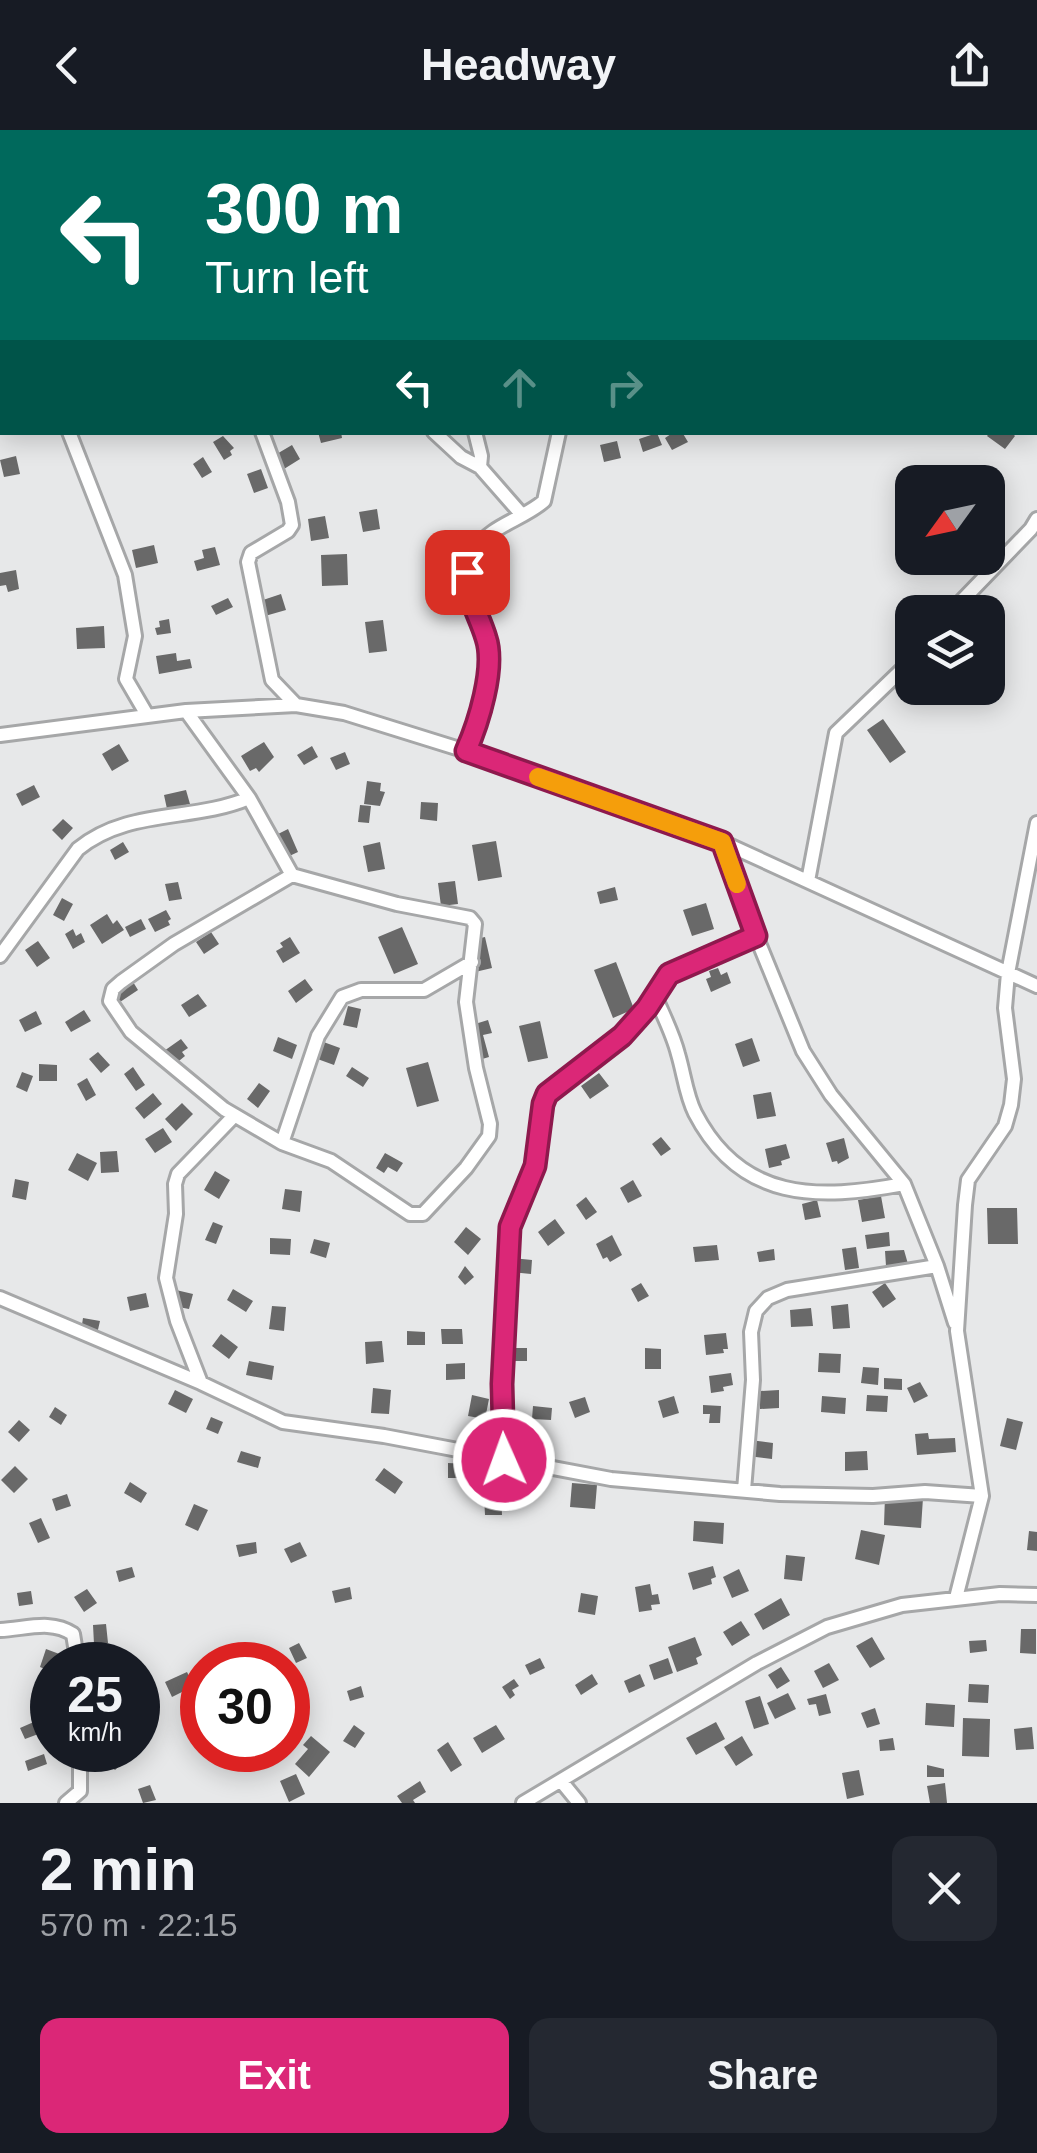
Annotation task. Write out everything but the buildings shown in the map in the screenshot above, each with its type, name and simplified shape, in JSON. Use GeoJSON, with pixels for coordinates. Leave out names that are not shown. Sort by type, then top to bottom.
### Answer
{"type":"FeatureCollection","features":[{"type":"Feature","properties":{"kind":"street"},"geometry":{"type":"LineString","coordinates":[[70,435],[124,575],[135,636],[126,680],[147,715]]}},
{"type":"Feature","properties":{"kind":"street"},"geometry":{"type":"LineString","coordinates":[[263,435],[292,524],[288,531],[251,553],[248,562],[272,680],[296,705]]}},
{"type":"Feature","properties":{"kind":"street"},"geometry":{"type":"LineString","coordinates":[[437,435],[461,457],[480,467],[522,515]]}},
{"type":"Feature","properties":{"kind":"street"},"geometry":{"type":"LineString","coordinates":[[475,435],[482,456],[480,467]]}},
{"type":"Feature","properties":{"kind":"street"},"geometry":{"type":"LineString","coordinates":[[466,751],[480,720],[488,643],[466,589],[467,572],[474,552],[490,534],[544,502],[557,435]]}},
{"type":"Feature","properties":{"kind":"street"},"geometry":{"type":"LineString","coordinates":[[967,595],[1037,518]]}},
{"type":"Feature","properties":{"kind":"street"},"geometry":{"type":"LineString","coordinates":[[808,881],[836,733],[895,676]]}},
{"type":"Feature","properties":{"kind":"street"},"geometry":{"type":"LineString","coordinates":[[0,735],[186,711],[296,705],[344,712],[722,842],[1037,986]]}},
{"type":"Feature","properties":{"kind":"street"},"geometry":{"type":"LineString","coordinates":[[186,711],[250,798],[292,875]]}},
{"type":"Feature","properties":{"kind":"street"},"geometry":{"type":"LineString","coordinates":[[0,956],[78,849],[90,839],[129,821],[226,808],[250,798]]}},
{"type":"Feature","properties":{"kind":"street"},"geometry":{"type":"LineString","coordinates":[[957,1331],[968,1180],[1005,1126],[1012,1105],[1014,1079],[1005,1008],[1008,973],[1037,824]]}},
{"type":"Feature","properties":{"kind":"street"},"geometry":{"type":"LineString","coordinates":[[722,842],[803,1051],[816,1074],[904,1184],[937,1266],[957,1331],[982,1496],[956,1598]]}},
{"type":"Feature","properties":{"kind":"street"},"geometry":{"type":"LineString","coordinates":[[292,875],[397,904],[470,918],[476,932],[466,1002],[469,1034],[490,1124],[488,1136],[424,1214],[410,1214],[331,1161],[282,1142],[234,1116],[132,1032],[110,996],[120,982],[174,944],[292,875]]}},
{"type":"Feature","properties":{"kind":"street"},"geometry":{"type":"LineString","coordinates":[[504,1460],[502,1384],[510,1227],[535,1166],[547,1094],[622,1036],[669,974],[756,936]]}},
{"type":"Feature","properties":{"kind":"street"},"geometry":{"type":"LineString","coordinates":[[282,1142],[318,1036],[342,997],[360,990],[424,990],[472,962]]}},
{"type":"Feature","properties":{"kind":"street"},"geometry":{"type":"LineString","coordinates":[[655,996],[678,1051],[695,1114],[713,1140],[749,1175],[775,1188],[798,1191],[858,1192],[904,1184]]}},
{"type":"Feature","properties":{"kind":"street"},"geometry":{"type":"LineString","coordinates":[[201,1383],[177,1321],[166,1278],[176,1214],[175,1184],[178,1174],[234,1116]]}},
{"type":"Feature","properties":{"kind":"street"},"geometry":{"type":"LineString","coordinates":[[744,1490],[754,1380],[751,1332],[756,1311],[768,1298],[787,1290],[937,1266]]}},
{"type":"Feature","properties":{"kind":"street"},"geometry":{"type":"LineString","coordinates":[[0,1298],[201,1383],[282,1422],[384,1436],[611,1479],[872,1496],[924,1492],[982,1496]]}},
{"type":"Feature","properties":{"kind":"street"},"geometry":{"type":"LineString","coordinates":[[524,1803],[757,1662],[826,1626],[902,1605],[1037,1595]]}},
{"type":"Feature","properties":{"kind":"street"},"geometry":{"type":"LineString","coordinates":[[0,1630],[60,1627],[73,1634],[74,1642]]}},
{"type":"Feature","properties":{"kind":"street"},"geometry":{"type":"LineString","coordinates":[[66,1803],[80,1791],[80,1772]]}},
{"type":"Feature","properties":{"kind":"street"},"geometry":{"type":"LineString","coordinates":[[561,1782],[579,1803]]}},
{"type":"Feature","properties":{"kind":"slow traffic"},"geometry":{"type":"LineString","coordinates":[[538,777],[722,842],[737,884]]}},
{"type":"Feature","properties":{"kind":"route"},"geometry":{"type":"LineString","coordinates":[[467,572],[466,589],[488,643],[488,661],[480,720],[466,751],[722,842],[756,936],[669,974],[647,1008],[622,1036],[547,1094],[535,1166],[510,1227],[502,1384],[504,1460]]}}]}
